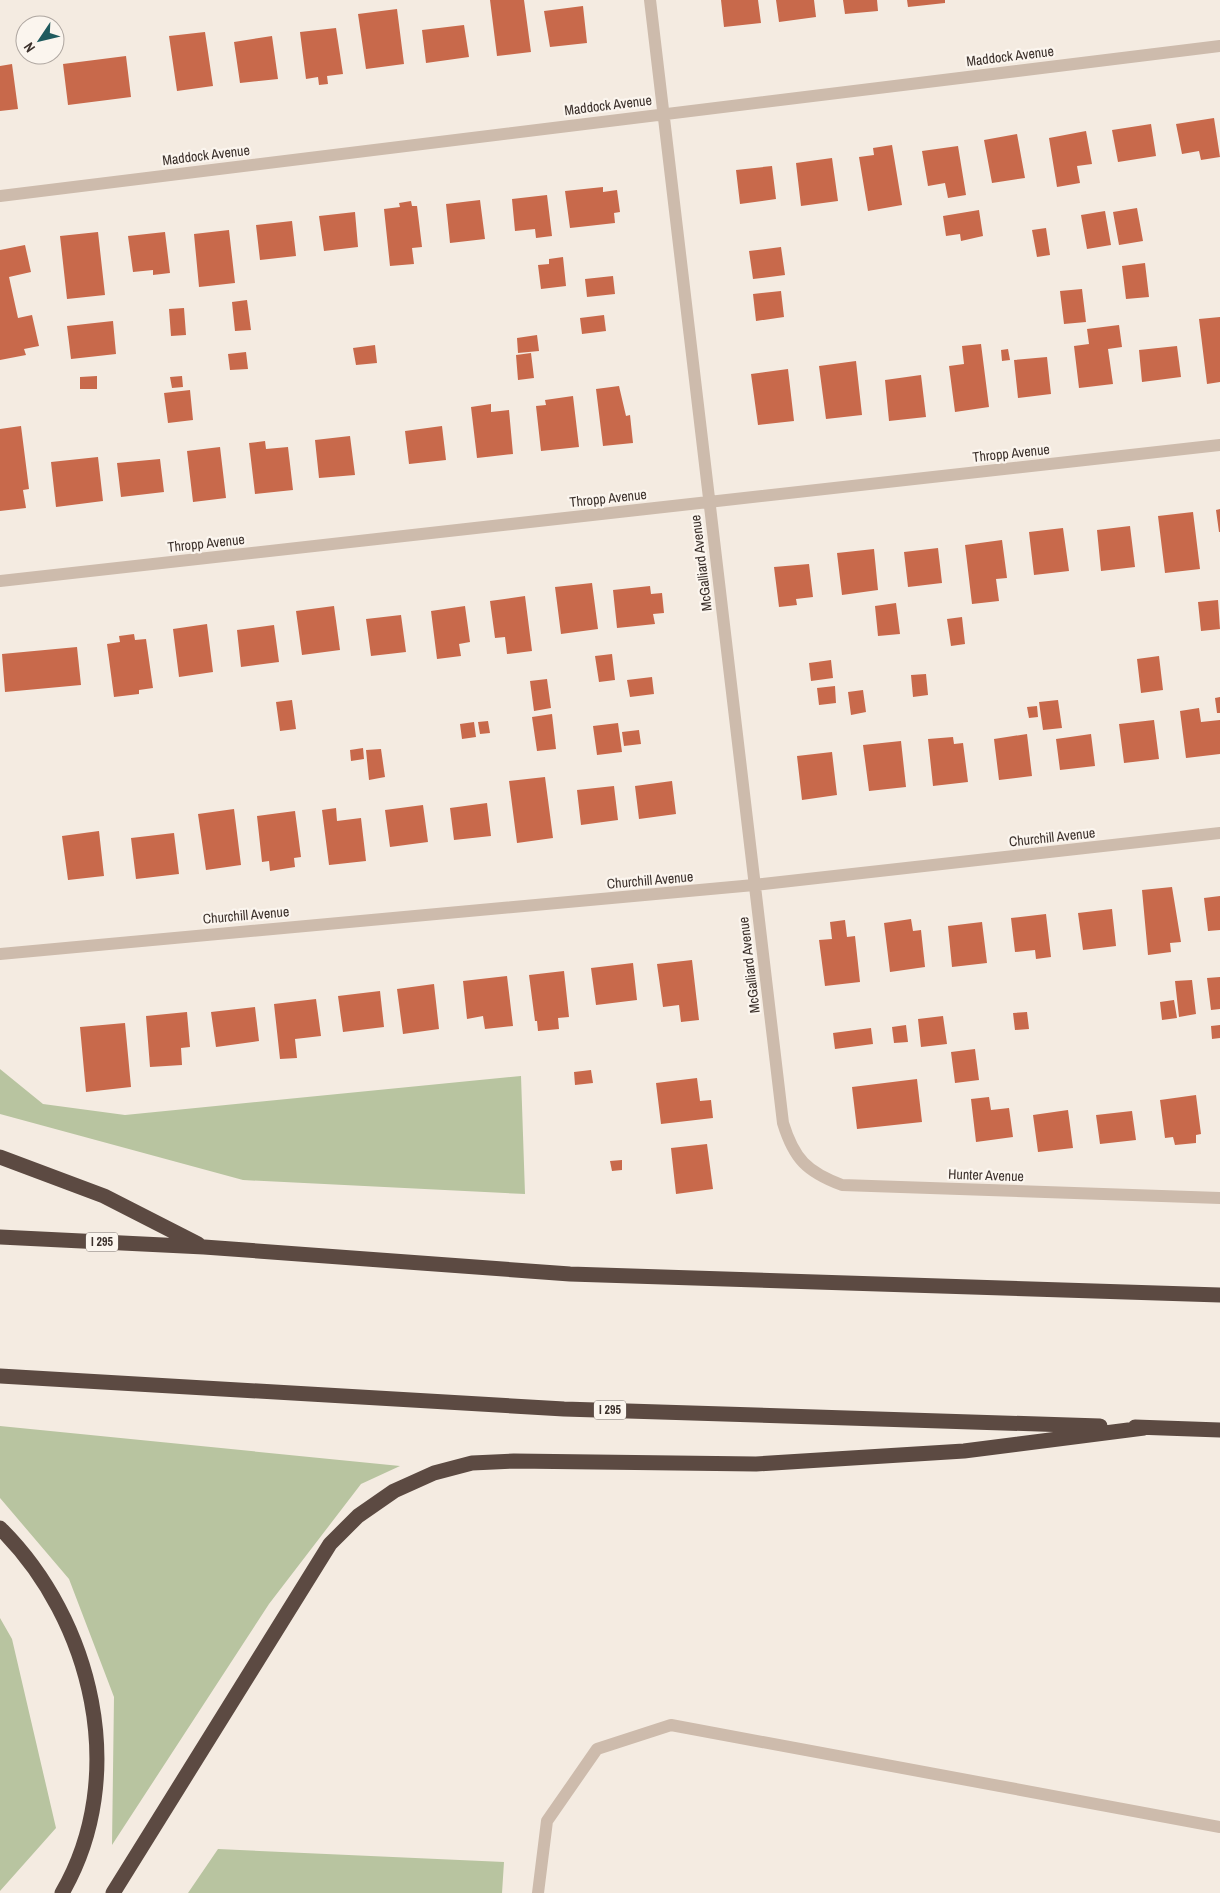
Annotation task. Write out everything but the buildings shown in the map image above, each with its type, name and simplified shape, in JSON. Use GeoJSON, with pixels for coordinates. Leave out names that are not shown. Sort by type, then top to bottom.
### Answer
{"type":"FeatureCollection","features":[{"type":"Feature","properties":{"kind":"highway"},"geometry":{"type":"LineString","coordinates":[[0,1157],[104,1196],[204,1247]]}},
{"type":"Feature","properties":{"kind":"highway","name":"I 295"},"geometry":{"type":"LineString","coordinates":[[0,1237],[204,1247],[570,1274],[1220,1295]]}},
{"type":"Feature","properties":{"kind":"highway","name":"I 295"},"geometry":{"type":"LineString","coordinates":[[0,1376],[564,1409],[1220,1430]]}},
{"type":"Feature","properties":{"kind":"highway"},"geometry":{"type":"LineString","coordinates":[[113,1893],[330,1544],[358,1516],[394,1491],[434,1473],[472,1463],[514,1461],[756,1464],[964,1451],[1144,1428]]}},
{"type":"Feature","properties":{"kind":"highway"},"geometry":{"type":"LineString","coordinates":[[0,1528],[17,1544],[45,1582],[70,1628],[87,1678],[96,1729],[97,1782],[88,1832],[70,1880],[62,1893]]}},
{"type":"Feature","properties":{"kind":"street","name":"McGalliard Avenue"},"geometry":{"type":"LineString","coordinates":[[650,0],[783,1123]]}},
{"type":"Feature","properties":{"kind":"street","name":"Maddock Avenue"},"geometry":{"type":"LineString","coordinates":[[0,196],[1220,46]]}},
{"type":"Feature","properties":{"kind":"street","name":"Thropp Avenue"},"geometry":{"type":"LineString","coordinates":[[0,582],[1220,445]]}},
{"type":"Feature","properties":{"kind":"street","name":"Churchill Avenue"},"geometry":{"type":"LineString","coordinates":[[0,954],[81,945],[754,885],[1220,832]]}},
{"type":"Feature","properties":{"kind":"street","name":"Hunter Avenue"},"geometry":{"type":"LineString","coordinates":[[783,1123],[789,1142],[804,1164],[820,1177],[842,1185],[1220,1198]]}},
{"type":"Feature","properties":{"kind":"street"},"geometry":{"type":"LineString","coordinates":[[538,1893],[547,1820],[597,1749],[671,1726],[1220,1827]]}},
{"type":"Feature","properties":{"kind":"green space"},"geometry":{"type":"Polygon","coordinates":[[[0,1069],[43,1104],[125,1115],[521,1076],[525,1194],[243,1180],[0,1114],[0,1069]]]}},
{"type":"Feature","properties":{"kind":"green space"},"geometry":{"type":"Polygon","coordinates":[[[0,1426],[400,1466],[361,1484],[269,1604],[112,1845],[114,1697],[69,1579],[0,1498],[0,1426]]]}},
{"type":"Feature","properties":{"kind":"green space"},"geometry":{"type":"Polygon","coordinates":[[[0,1618],[12,1639],[56,1828],[0,1891],[0,1618]]]}},
{"type":"Feature","properties":{"kind":"green space"},"geometry":{"type":"Polygon","coordinates":[[[218,1849],[504,1862],[502,1893],[188,1893],[218,1849]]]}}]}
